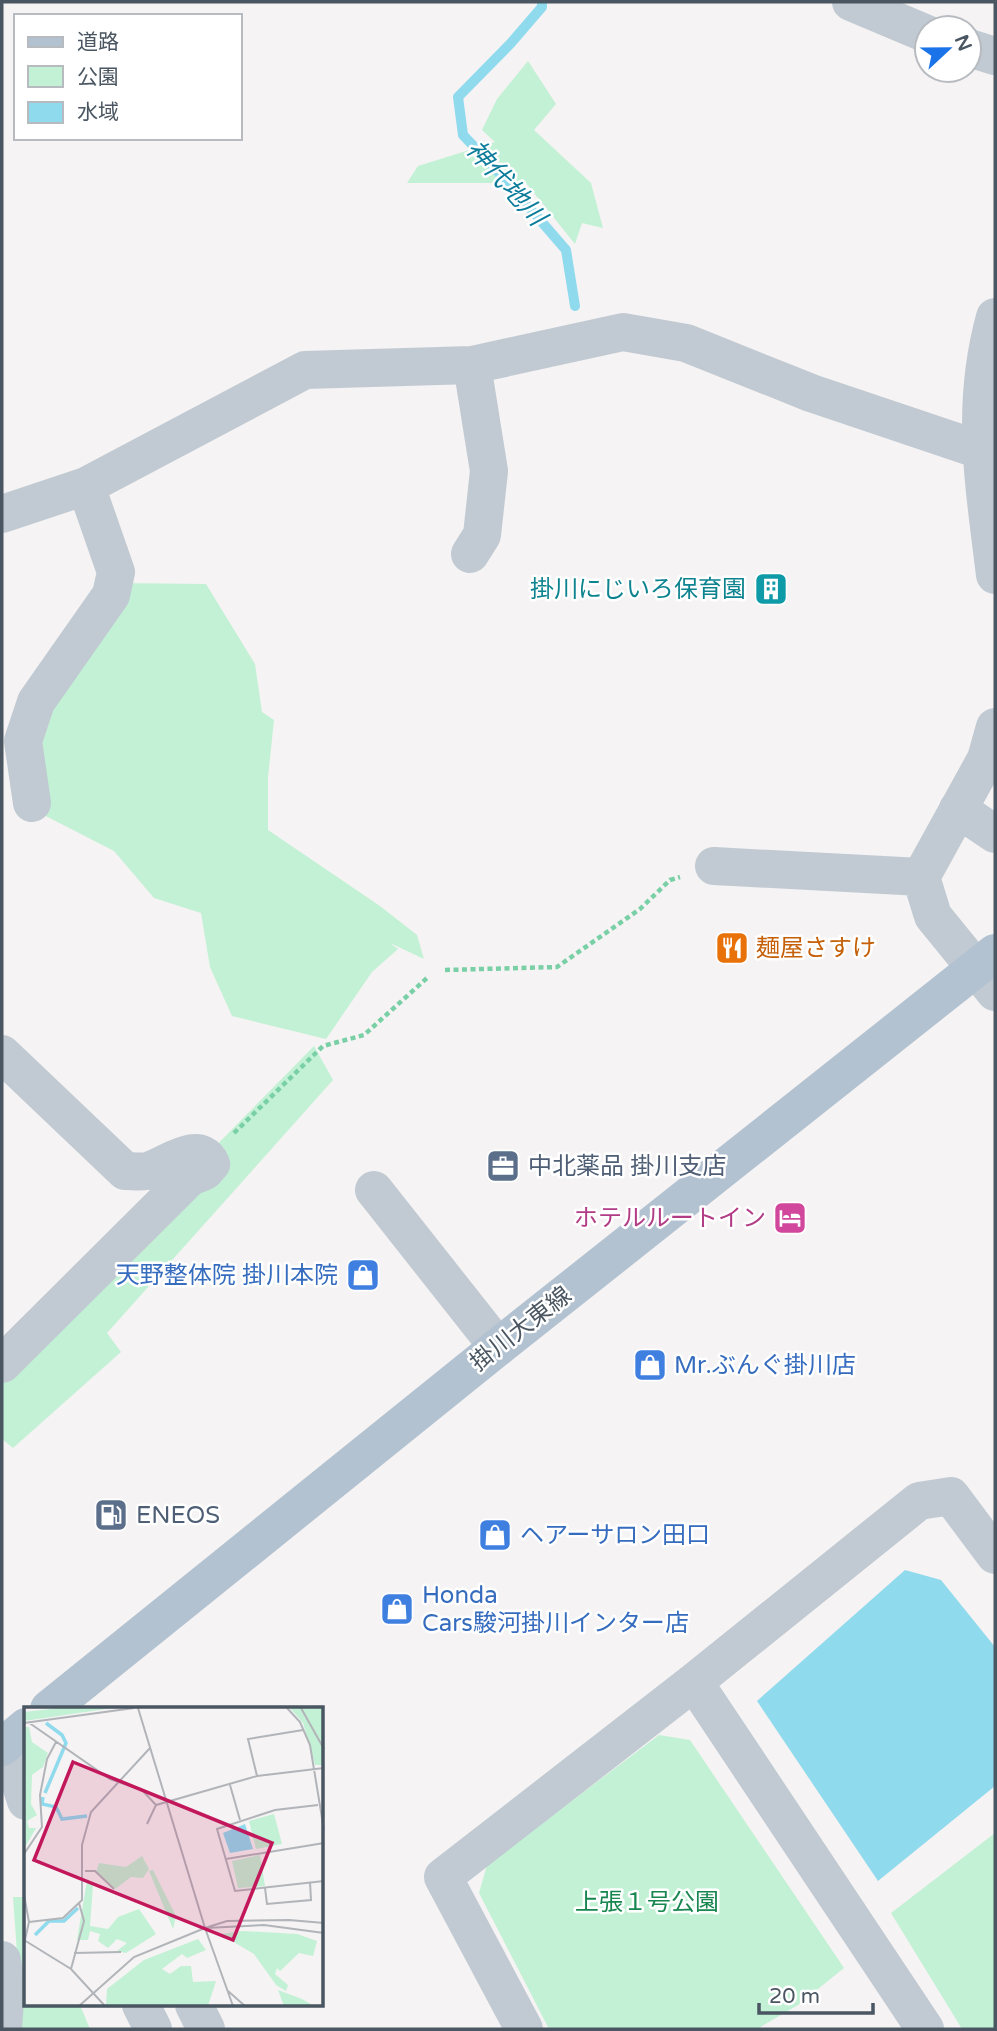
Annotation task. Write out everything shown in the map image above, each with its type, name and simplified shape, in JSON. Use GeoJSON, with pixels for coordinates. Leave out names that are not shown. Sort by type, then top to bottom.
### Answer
{"type":"FeatureCollection","features":[{"type":"Feature","properties":{"kind":"main road","name":"掛川大東線"},"geometry":{"type":"LineString","coordinates":[[51,1707],[498,1347],[989,971]]}},
{"type":"Feature","properties":{"kind":"street"},"geometry":{"type":"LineString","coordinates":[[851,2],[913,28]]}},
{"type":"Feature","properties":{"kind":"street"},"geometry":{"type":"LineString","coordinates":[[2,514],[86,486],[305,370],[472,365],[623,331],[687,343],[811,393],[988,452]]}},
{"type":"Feature","properties":{"kind":"street"},"geometry":{"type":"LineString","coordinates":[[993,337],[981,383],[995,575]]}},
{"type":"Feature","properties":{"kind":"street"},"geometry":{"type":"LineString","coordinates":[[470,554],[482,535],[489,471],[472,365]]}},
{"type":"Feature","properties":{"kind":"street"},"geometry":{"type":"LineString","coordinates":[[32,803],[23,741],[36,702],[111,595],[116,572],[86,486]]}},
{"type":"Feature","properties":{"kind":"street"},"geometry":{"type":"LineString","coordinates":[[989,971],[933,916],[921,877],[986,760],[995,727]]}},
{"type":"Feature","properties":{"kind":"street"},"geometry":{"type":"LineString","coordinates":[[958,809],[995,834]]}},
{"type":"Feature","properties":{"kind":"street"},"geometry":{"type":"LineString","coordinates":[[714,866],[921,877]]}},
{"type":"Feature","properties":{"kind":"street"},"geometry":{"type":"LineString","coordinates":[[2,1054],[125,1171],[149,1171],[179,1156],[203,1154],[209,1158],[211,1164],[205,1171],[190,1177],[2,1364]]}},
{"type":"Feature","properties":{"kind":"street"},"geometry":{"type":"LineString","coordinates":[[374,1189],[498,1347]]}},
{"type":"Feature","properties":{"kind":"street"},"geometry":{"type":"LineString","coordinates":[[524,2029],[443,1877],[694,1682],[919,1501],[951,1496],[995,1555]]}},
{"type":"Feature","properties":{"kind":"street"},"geometry":{"type":"LineString","coordinates":[[694,1682],[925,2029]]}},
{"type":"Feature","properties":{"kind":"street"},"geometry":{"type":"LineString","coordinates":[[13,1741],[24,1792]]}},
{"type":"Feature","properties":{"kind":"street"},"geometry":{"type":"LineString","coordinates":[[2,1960],[6,1986],[3,2029]]}},
{"type":"Feature","properties":{"kind":"street"},"geometry":{"type":"LineString","coordinates":[[142,2007],[153,2029]]}},
{"type":"Feature","properties":{"kind":"street"},"geometry":{"type":"LineString","coordinates":[[195,2007],[206,2029]]}},
{"type":"Feature","properties":{"kind":"path"},"geometry":{"type":"LineString","coordinates":[[445,970],[557,967],[640,909],[670,880],[714,866]]}},
{"type":"Feature","properties":{"kind":"path"},"geometry":{"type":"LineString","coordinates":[[209,1158],[323,1046],[364,1035],[427,978]]}},
{"type":"Feature","properties":{"kind":"green space"},"geometry":{"type":"Polygon","coordinates":[[[528,61],[556,104],[534,130],[591,183],[603,228],[582,223],[575,244],[526,183],[407,183],[418,166],[495,142],[482,130],[497,99],[528,61]]]}},
{"type":"Feature","properties":{"kind":"green space"},"geometry":{"type":"Polygon","coordinates":[[[114,583],[206,584],[255,664],[262,712],[274,720],[268,777],[268,830],[380,906],[417,935],[424,959],[390,943],[398,949],[372,972],[326,1039],[232,1016],[210,967],[201,913],[154,898],[114,851],[36,811],[39,706],[114,583]]]}},
{"type":"Feature","properties":{"kind":"green space"},"geometry":{"type":"Polygon","coordinates":[[[314,1046],[333,1080],[107,1333],[121,1352],[13,1448],[2,1439],[2,1374],[75,1289],[314,1046]]]}},
{"type":"Feature","properties":{"kind":"green space","name":"上張１号公園"},"geometry":{"type":"Polygon","coordinates":[[[659,1735],[690,1740],[844,1968],[798,2005],[757,2029],[549,2029],[479,1893],[487,1865],[659,1735]]]}},
{"type":"Feature","properties":{"kind":"green space"},"geometry":{"type":"Polygon","coordinates":[[[995,1833],[995,2029],[962,2029],[891,1913],[995,1833]]]}},
{"type":"Feature","properties":{"kind":"green space"},"geometry":{"type":"Polygon","coordinates":[[[13,1897],[24,1897],[24,2007],[81,2007],[90,2029],[14,2029],[20,1995],[13,1897]]]}},
{"type":"Feature","properties":{"kind":"water"},"geometry":{"type":"Polygon","coordinates":[[[905,1570],[941,1580],[995,1647],[995,1786],[878,1881],[757,1701],[905,1570]]]}},
{"type":"Feature","properties":{"kind":"waterway","name":"神代地川"},"geometry":{"type":"LineString","coordinates":[[542,2],[542,7],[511,43],[458,97],[463,135],[566,250],[575,306]]}},
{"type":"Feature","properties":{"kind":"place","name":"掛川にじいろ保育園"},"geometry":{"type":"Point","coordinates":[771,589]}},
{"type":"Feature","properties":{"kind":"place","name":"麺屋さすけ"},"geometry":{"type":"Point","coordinates":[732,948]}},
{"type":"Feature","properties":{"kind":"place","name":"中北薬品 掛川支店"},"geometry":{"type":"Point","coordinates":[503,1166]}},
{"type":"Feature","properties":{"kind":"place","name":"ホテルルートイン"},"geometry":{"type":"Point","coordinates":[790,1218]}},
{"type":"Feature","properties":{"kind":"place","name":"天野整体院 掛川本院"},"geometry":{"type":"Point","coordinates":[363,1275]}},
{"type":"Feature","properties":{"kind":"place","name":"Mr.ぶんぐ掛川店"},"geometry":{"type":"Point","coordinates":[650,1365]}},
{"type":"Feature","properties":{"kind":"place","name":"ENEOS"},"geometry":{"type":"Point","coordinates":[111,1515]}},
{"type":"Feature","properties":{"kind":"place","name":"ヘアーサロン田口"},"geometry":{"type":"Point","coordinates":[495,1535]}},
{"type":"Feature","properties":{"kind":"place","name":"Honda Cars駿河掛川インター店"},"geometry":{"type":"Point","coordinates":[397,1609]}}]}
